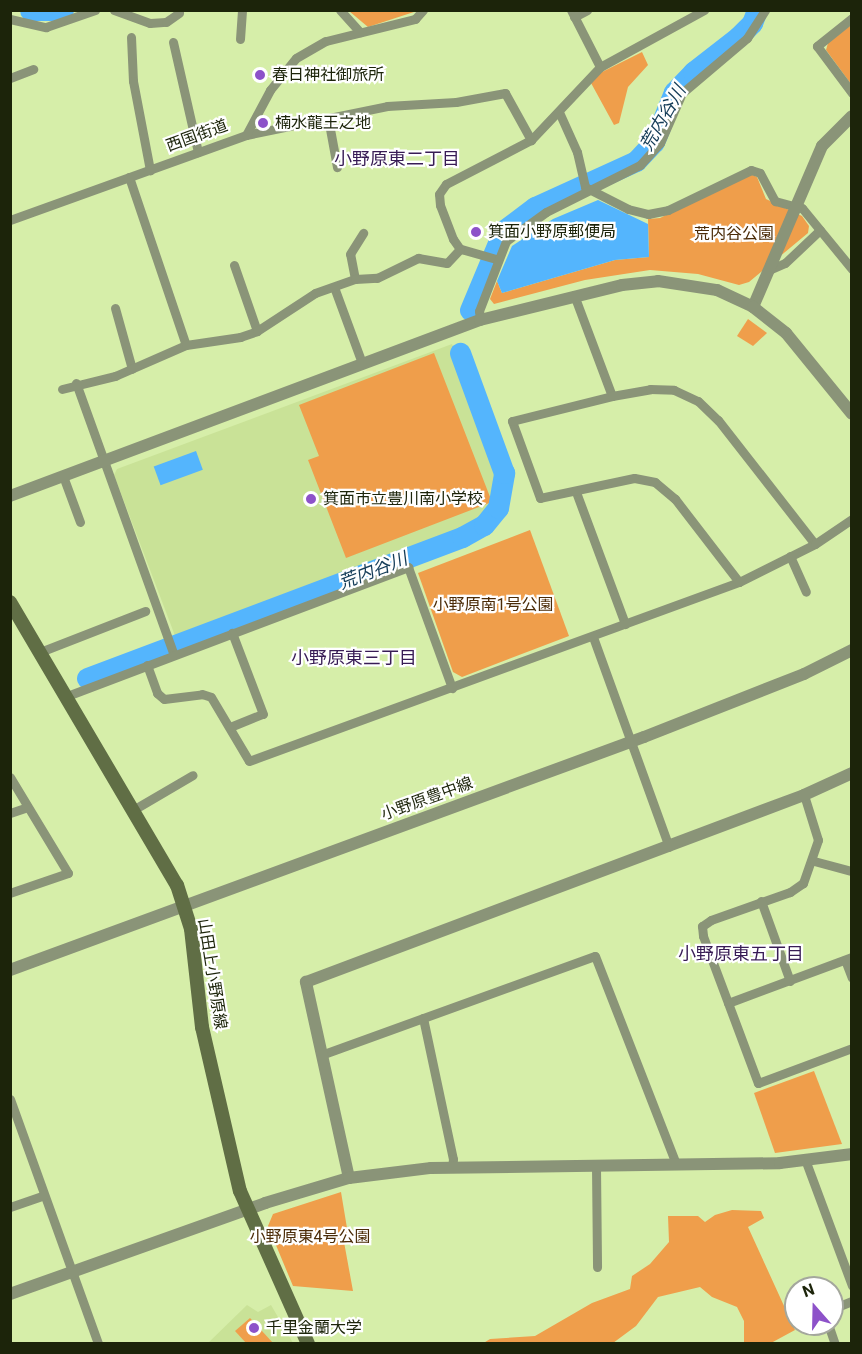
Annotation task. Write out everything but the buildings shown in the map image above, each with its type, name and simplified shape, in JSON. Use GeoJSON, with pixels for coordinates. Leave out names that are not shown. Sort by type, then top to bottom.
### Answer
{"type":"FeatureCollection","features":[{"type":"Feature","properties":{"kind":"main road","name":"山田上小野原線"},"geometry":{"type":"LineString","coordinates":[[10,602],[177,885],[191,929],[202,1027],[246,1210],[308,1344]]}},
{"type":"Feature","properties":{"kind":"street"},"geometry":{"type":"LineString","coordinates":[[10,19],[46,27],[95,10]]}},
{"type":"Feature","properties":{"kind":"street"},"geometry":{"type":"LineString","coordinates":[[114,10],[150,23],[166,22],[179,13]]}},
{"type":"Feature","properties":{"kind":"street"},"geometry":{"type":"LineString","coordinates":[[240,39],[242,10]]}},
{"type":"Feature","properties":{"kind":"street"},"geometry":{"type":"LineString","coordinates":[[340,10],[360,32]]}},
{"type":"Feature","properties":{"kind":"street","name":"西国街道"},"geometry":{"type":"LineString","coordinates":[[10,220],[246,135],[283,70],[326,41],[415,19],[423,10]]}},
{"type":"Feature","properties":{"kind":"street"},"geometry":{"type":"LineString","coordinates":[[587,10],[573,14],[600,66]]}},
{"type":"Feature","properties":{"kind":"street"},"geometry":{"type":"LineString","coordinates":[[460,249],[439,194],[447,184],[531,140],[600,66],[704,10]]}},
{"type":"Feature","properties":{"kind":"street"},"geometry":{"type":"LineString","coordinates":[[480,320],[479,311],[496,259],[506,241],[520,227],[586,186],[640,165],[651,154],[682,93],[747,38],[765,10]]}},
{"type":"Feature","properties":{"kind":"street"},"geometry":{"type":"LineString","coordinates":[[852,18],[817,46],[852,93]]}},
{"type":"Feature","properties":{"kind":"street"},"geometry":{"type":"LineString","coordinates":[[130,37],[133,81],[150,170]]}},
{"type":"Feature","properties":{"kind":"street"},"geometry":{"type":"LineString","coordinates":[[173,42],[198,152]]}},
{"type":"Feature","properties":{"kind":"street"},"geometry":{"type":"LineString","coordinates":[[10,78],[33,69]]}},
{"type":"Feature","properties":{"kind":"street"},"geometry":{"type":"LineString","coordinates":[[246,135],[328,118],[505,93],[531,140]]}},
{"type":"Feature","properties":{"kind":"street"},"geometry":{"type":"LineString","coordinates":[[559,112],[578,152],[586,186],[637,213],[658,213],[751,170],[760,173],[770,196],[794,208],[820,230],[852,269]]}},
{"type":"Feature","properties":{"kind":"street"},"geometry":{"type":"LineString","coordinates":[[753,307],[822,146],[852,116]]}},
{"type":"Feature","properties":{"kind":"street"},"geometry":{"type":"LineString","coordinates":[[328,118],[337,167]]}},
{"type":"Feature","properties":{"kind":"street"},"geometry":{"type":"LineString","coordinates":[[129,177],[186,345]]}},
{"type":"Feature","properties":{"kind":"street"},"geometry":{"type":"LineString","coordinates":[[769,270],[785,262],[820,230]]}},
{"type":"Feature","properties":{"kind":"street"},"geometry":{"type":"LineString","coordinates":[[355,279],[350,254],[363,233]]}},
{"type":"Feature","properties":{"kind":"street"},"geometry":{"type":"LineString","coordinates":[[460,249],[496,259]]}},
{"type":"Feature","properties":{"kind":"street"},"geometry":{"type":"LineString","coordinates":[[62,389],[76,383],[132,369],[186,345],[257,331],[315,293],[355,279],[377,278],[417,258],[447,263],[460,249]]}},
{"type":"Feature","properties":{"kind":"street"},"geometry":{"type":"LineString","coordinates":[[234,265],[257,331]]}},
{"type":"Feature","properties":{"kind":"street"},"geometry":{"type":"LineString","coordinates":[[10,496],[480,320],[574,295],[658,281],[717,290],[753,307],[786,333],[852,414]]}},
{"type":"Feature","properties":{"kind":"street"},"geometry":{"type":"LineString","coordinates":[[334,287],[362,363]]}},
{"type":"Feature","properties":{"kind":"street"},"geometry":{"type":"LineString","coordinates":[[574,295],[612,396]]}},
{"type":"Feature","properties":{"kind":"street"},"geometry":{"type":"LineString","coordinates":[[116,308],[132,369]]}},
{"type":"Feature","properties":{"kind":"street"},"geometry":{"type":"LineString","coordinates":[[76,383],[172,648]]}},
{"type":"Feature","properties":{"kind":"street"},"geometry":{"type":"LineString","coordinates":[[739,582],[675,499],[655,482],[634,478],[540,498],[512,421],[612,396],[662,390],[698,401],[718,420],[815,544]]}},
{"type":"Feature","properties":{"kind":"street"},"geometry":{"type":"LineString","coordinates":[[63,476],[80,522]]}},
{"type":"Feature","properties":{"kind":"street"},"geometry":{"type":"LineString","coordinates":[[576,492],[625,624]]}},
{"type":"Feature","properties":{"kind":"street"},"geometry":{"type":"LineString","coordinates":[[147,665],[157,693],[164,699],[202,694],[211,697],[249,761],[739,582],[815,544],[852,519]]}},
{"type":"Feature","properties":{"kind":"street"},"geometry":{"type":"LineString","coordinates":[[790,556],[806,592]]}},
{"type":"Feature","properties":{"kind":"street"},"geometry":{"type":"LineString","coordinates":[[67,696],[147,665],[172,648],[232,633],[408,567],[452,688]]}},
{"type":"Feature","properties":{"kind":"street"},"geometry":{"type":"LineString","coordinates":[[40,652],[145,611]]}},
{"type":"Feature","properties":{"kind":"street"},"geometry":{"type":"LineString","coordinates":[[230,727],[262,714],[232,633]]}},
{"type":"Feature","properties":{"kind":"street"},"geometry":{"type":"LineString","coordinates":[[593,637],[669,847]]}},
{"type":"Feature","properties":{"kind":"street","name":"小野原豊中線"},"geometry":{"type":"LineString","coordinates":[[10,970],[630,741],[804,674],[852,650]]}},
{"type":"Feature","properties":{"kind":"street"},"geometry":{"type":"LineString","coordinates":[[349,1178],[306,982],[669,847],[804,795],[852,773]]}},
{"type":"Feature","properties":{"kind":"street"},"geometry":{"type":"LineString","coordinates":[[133,810],[193,775]]}},
{"type":"Feature","properties":{"kind":"street"},"geometry":{"type":"LineString","coordinates":[[10,777],[68,873],[10,893]]}},
{"type":"Feature","properties":{"kind":"street"},"geometry":{"type":"LineString","coordinates":[[804,795],[818,840],[814,861],[803,883],[702,926],[758,1083],[852,1048]]}},
{"type":"Feature","properties":{"kind":"street"},"geometry":{"type":"LineString","coordinates":[[10,813],[27,807]]}},
{"type":"Feature","properties":{"kind":"street"},"geometry":{"type":"LineString","coordinates":[[814,861],[852,871]]}},
{"type":"Feature","properties":{"kind":"street"},"geometry":{"type":"LineString","coordinates":[[761,902],[790,981]]}},
{"type":"Feature","properties":{"kind":"street"},"geometry":{"type":"LineString","coordinates":[[321,1055],[595,956],[676,1164]]}},
{"type":"Feature","properties":{"kind":"street"},"geometry":{"type":"LineString","coordinates":[[728,1003],[848,959],[852,978]]}},
{"type":"Feature","properties":{"kind":"street"},"geometry":{"type":"LineString","coordinates":[[423,1018],[453,1159],[452,1167]]}},
{"type":"Feature","properties":{"kind":"street"},"geometry":{"type":"LineString","coordinates":[[10,1100],[15,1124],[44,1195],[98,1344]]}},
{"type":"Feature","properties":{"kind":"street"},"geometry":{"type":"LineString","coordinates":[[10,1294],[246,1210],[349,1178],[452,1167],[596,1167],[806,1162],[852,1154]]}},
{"type":"Feature","properties":{"kind":"street"},"geometry":{"type":"LineString","coordinates":[[806,1162],[852,1286]]}},
{"type":"Feature","properties":{"kind":"street"},"geometry":{"type":"LineString","coordinates":[[596,1167],[597,1267]]}},
{"type":"Feature","properties":{"kind":"street"},"geometry":{"type":"LineString","coordinates":[[10,1207],[44,1195]]}},
{"type":"Feature","properties":{"kind":"street"},"geometry":{"type":"LineString","coordinates":[[841,1258],[852,1254]]}},
{"type":"Feature","properties":{"kind":"shaded area","name":"箕面市立豊川南小学校"},"geometry":{"type":"Polygon","coordinates":[[[452,344],[501,473],[501,490],[482,523],[462,535],[177,641],[114,475],[117,469],[452,344]]]}},
{"type":"Feature","properties":{"kind":"shaded area","name":"千里金蘭大学"},"geometry":{"type":"Polygon","coordinates":[[[247,1305],[258,1312],[271,1305],[293,1343],[207,1344],[247,1305]]]}},
{"type":"Feature","properties":{"kind":"green space"},"geometry":{"type":"Polygon","coordinates":[[[349,11],[417,11],[368,27],[349,11]]]}},
{"type":"Feature","properties":{"kind":"green space"},"geometry":{"type":"Polygon","coordinates":[[[851,25],[851,84],[826,50],[828,43],[851,25]]]}},
{"type":"Feature","properties":{"kind":"green space"},"geometry":{"type":"Polygon","coordinates":[[[642,52],[648,65],[628,87],[619,123],[614,125],[591,83],[600,73],[642,52]]]}},
{"type":"Feature","properties":{"kind":"green space","name":"荒内谷公園"},"geometry":{"type":"Polygon","coordinates":[[[750,174],[757,177],[766,199],[802,216],[809,226],[808,233],[749,282],[739,285],[698,274],[650,270],[585,280],[494,304],[490,299],[497,281],[502,293],[615,260],[649,257],[648,219],[660,218],[750,174]]]}},
{"type":"Feature","properties":{"kind":"green space"},"geometry":{"type":"Polygon","coordinates":[[[748,319],[767,333],[753,346],[737,336],[748,319]]]}},
{"type":"Feature","properties":{"kind":"green space"},"geometry":{"type":"Polygon","coordinates":[[[434,353],[492,502],[346,558],[308,460],[319,456],[299,405],[434,353]]]}},
{"type":"Feature","properties":{"kind":"green space","name":"小野原南1号公園"},"geometry":{"type":"Polygon","coordinates":[[[530,530],[569,636],[462,677],[453,672],[418,573],[530,530]]]}},
{"type":"Feature","properties":{"kind":"green space"},"geometry":{"type":"Polygon","coordinates":[[[814,1071],[842,1144],[775,1153],[754,1093],[814,1071]]]}},
{"type":"Feature","properties":{"kind":"green space","name":"小野原東4号公園"},"geometry":{"type":"Polygon","coordinates":[[[341,1192],[349,1240],[344,1242],[353,1291],[293,1286],[268,1226],[273,1214],[341,1192]]]}},
{"type":"Feature","properties":{"kind":"green space"},"geometry":{"type":"Polygon","coordinates":[[[732,1210],[761,1211],[764,1218],[748,1227],[784,1306],[784,1336],[771,1343],[744,1343],[744,1321],[737,1307],[712,1297],[700,1287],[658,1297],[636,1326],[613,1343],[482,1344],[490,1339],[535,1336],[592,1303],[630,1289],[632,1276],[650,1264],[669,1242],[668,1216],[698,1216],[705,1222],[715,1215],[732,1210]]]}},
{"type":"Feature","properties":{"kind":"green space"},"geometry":{"type":"Polygon","coordinates":[[[250,1318],[273,1343],[246,1343],[235,1331],[250,1318]]]}},
{"type":"Feature","properties":{"kind":"water"},"geometry":{"type":"Polygon","coordinates":[[[598,200],[648,224],[649,257],[615,260],[502,293],[497,281],[512,246],[553,219],[598,200]]]}},
{"type":"Feature","properties":{"kind":"water"},"geometry":{"type":"Polygon","coordinates":[[[196,451],[203,470],[161,485],[154,466],[196,451]]]}},
{"type":"Feature","properties":{"kind":"waterway"},"geometry":{"type":"LineString","coordinates":[[30,10],[63,10]]}},
{"type":"Feature","properties":{"kind":"waterway","name":"荒内谷川"},"geometry":{"type":"LineString","coordinates":[[470,310],[503,231],[535,207],[636,161],[654,142],[674,92],[693,72],[738,37],[752,23],[757,10]]}},
{"type":"Feature","properties":{"kind":"waterway","name":"荒内谷川"},"geometry":{"type":"LineString","coordinates":[[87,678],[462,537],[484,525],[498,508],[504,473],[460,353]]}},
{"type":"Feature","properties":{"kind":"place","name":"春日神社御旅所"},"geometry":{"type":"Point","coordinates":[260,75]}},
{"type":"Feature","properties":{"kind":"place","name":"楠水龍王之地"},"geometry":{"type":"Point","coordinates":[263,123]}},
{"type":"Feature","properties":{"kind":"place","name":"箕面小野原郵便局"},"geometry":{"type":"Point","coordinates":[476,232]}},
{"type":"Feature","properties":{"kind":"place","name":"箕面市立豊川南小学校"},"geometry":{"type":"Point","coordinates":[311,499]}},
{"type":"Feature","properties":{"kind":"place","name":"千里金蘭大学"},"geometry":{"type":"Point","coordinates":[254,1328]}},
{"type":"Feature","properties":{"kind":"district","name":"小野原東二丁目"},"geometry":{"type":"Point","coordinates":[397,159]}},
{"type":"Feature","properties":{"kind":"district","name":"小野原東三丁目"},"geometry":{"type":"Point","coordinates":[354,658]}},
{"type":"Feature","properties":{"kind":"district","name":"小野原東五丁目"},"geometry":{"type":"Point","coordinates":[741,954]}}]}
